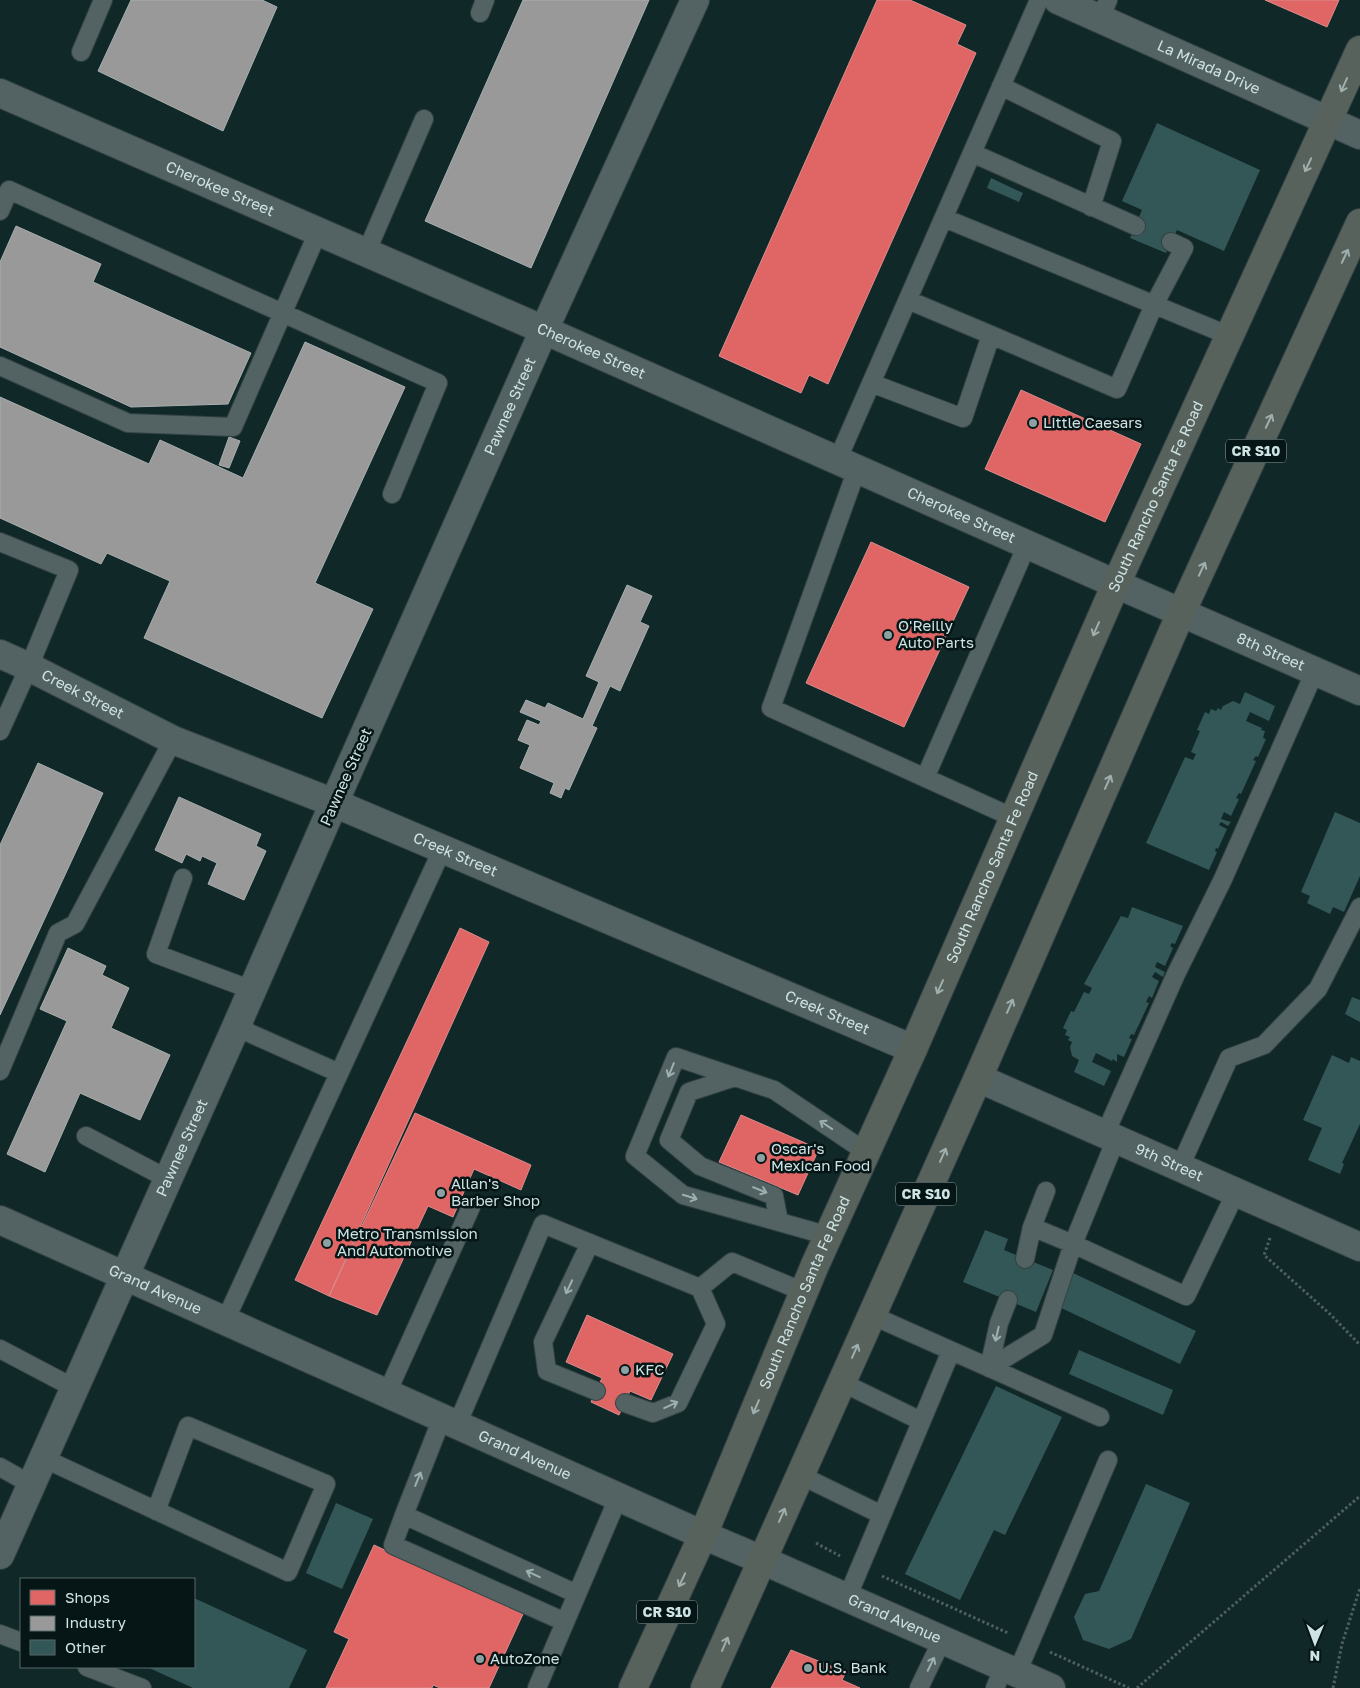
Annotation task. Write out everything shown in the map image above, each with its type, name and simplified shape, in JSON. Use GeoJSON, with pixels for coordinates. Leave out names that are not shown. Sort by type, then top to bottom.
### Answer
{"type":"FeatureCollection","features":[{"type":"Feature","properties":{"kind":"main road","name":"South Rancho Santa Fe Road"},"geometry":{"type":"LineString","coordinates":[[632,1688],[703,1535],[828,1236],[913,1049],[1116,584],[1360,50]]}},
{"type":"Feature","properties":{"kind":"main road","name":"CR S10"},"geometry":{"type":"LineString","coordinates":[[704,1688],[978,1078],[1181,613],[1360,223]]}},
{"type":"Feature","properties":{"kind":"street","name":"Pawnee Street"},"geometry":{"type":"LineString","coordinates":[[0,1555],[544,330],[695,0]]}},
{"type":"Feature","properties":{"kind":"street","name":"La Mirada Drive"},"geometry":{"type":"LineString","coordinates":[[1058,0],[1104,10],[1360,135]]}},
{"type":"Feature","properties":{"kind":"street","name":"Cherokee Street"},"geometry":{"type":"LineString","coordinates":[[0,93],[544,330],[1181,613]]}},
{"type":"Feature","properties":{"kind":"street","name":"8th Street"},"geometry":{"type":"LineString","coordinates":[[1181,613],[1360,691]]}},
{"type":"Feature","properties":{"kind":"street","name":"Creek Street"},"geometry":{"type":"LineString","coordinates":[[0,654],[174,740],[334,803],[913,1049]]}},
{"type":"Feature","properties":{"kind":"street","name":"9th Street"},"geometry":{"type":"LineString","coordinates":[[978,1078],[1360,1247]]}},
{"type":"Feature","properties":{"kind":"street","name":"Grand Avenue"},"geometry":{"type":"LineString","coordinates":[[0,1220],[226,1320],[618,1498],[942,1640],[1005,1676],[1050,1688]]}},
{"type":"Feature","properties":{"kind":"lane"},"geometry":{"type":"LineString","coordinates":[[81,52],[103,0]]}},
{"type":"Feature","properties":{"kind":"lane"},"geometry":{"type":"LineString","coordinates":[[1014,818],[771,708],[871,383],[1040,0]]}},
{"type":"Feature","properties":{"kind":"lane"},"geometry":{"type":"LineString","coordinates":[[1001,86],[1112,141],[1092,206]]}},
{"type":"Feature","properties":{"kind":"lane"},"geometry":{"type":"LineString","coordinates":[[366,253],[424,119]]}},
{"type":"Feature","properties":{"kind":"lane"},"geometry":{"type":"LineString","coordinates":[[972,153],[1136,226]]}},
{"type":"Feature","properties":{"kind":"lane"},"geometry":{"type":"LineString","coordinates":[[0,212],[9,190],[438,383],[392,494]]}},
{"type":"Feature","properties":{"kind":"lane"},"geometry":{"type":"LineString","coordinates":[[944,218],[1230,336]]}},
{"type":"Feature","properties":{"kind":"lane"},"geometry":{"type":"LineString","coordinates":[[0,366],[128,423],[233,427],[318,232]]}},
{"type":"Feature","properties":{"kind":"lane"},"geometry":{"type":"LineString","coordinates":[[908,300],[1117,389],[1154,305],[1184,248],[1171,242]]}},
{"type":"Feature","properties":{"kind":"lane"},"geometry":{"type":"LineString","coordinates":[[871,383],[963,418],[991,336]]}},
{"type":"Feature","properties":{"kind":"lane"},"geometry":{"type":"LineString","coordinates":[[0,542],[69,570],[0,731]]}},
{"type":"Feature","properties":{"kind":"lane"},"geometry":{"type":"LineString","coordinates":[[925,778],[1027,545]]}},
{"type":"Feature","properties":{"kind":"lane"},"geometry":{"type":"LineString","coordinates":[[989,1368],[1043,1335],[1110,1136],[1176,974],[1223,879],[1315,672]]}},
{"type":"Feature","properties":{"kind":"lane"},"geometry":{"type":"LineString","coordinates":[[0,1071],[58,933],[75,924],[174,740]]}},
{"type":"Feature","properties":{"kind":"lane"},"geometry":{"type":"LineString","coordinates":[[226,1320],[442,850]]}},
{"type":"Feature","properties":{"kind":"lane"},"geometry":{"type":"LineString","coordinates":[[183,878],[156,954],[252,990]]}},
{"type":"Feature","properties":{"kind":"lane"},"geometry":{"type":"LineString","coordinates":[[1180,1167],[1229,1058],[1264,1045],[1318,989],[1360,907]]}},
{"type":"Feature","properties":{"kind":"lane"},"geometry":{"type":"LineString","coordinates":[[236,1027],[339,1073]]}},
{"type":"Feature","properties":{"kind":"lane"},"geometry":{"type":"LineString","coordinates":[[828,1236],[683,1195],[635,1156],[676,1057],[774,1090],[866,1152]]}},
{"type":"Feature","properties":{"kind":"lane"},"geometry":{"type":"LineString","coordinates":[[735,1077],[688,1092],[669,1140],[700,1166],[774,1196],[778,1222]]}},
{"type":"Feature","properties":{"kind":"lane"},"geometry":{"type":"LineString","coordinates":[[86,1136],[168,1179]]}},
{"type":"Feature","properties":{"kind":"lane"},"geometry":{"type":"LineString","coordinates":[[1024,1259],[1032,1227],[1046,1192]]}},
{"type":"Feature","properties":{"kind":"lane"},"geometry":{"type":"LineString","coordinates":[[1032,1227],[1186,1296],[1236,1192]]}},
{"type":"Feature","properties":{"kind":"lane"},"geometry":{"type":"LineString","coordinates":[[387,1393],[471,1207]]}},
{"type":"Feature","properties":{"kind":"lane"},"geometry":{"type":"LineString","coordinates":[[565,1622],[393,1545],[404,1514],[450,1422],[543,1224],[700,1288],[716,1324],[678,1403],[653,1413],[625,1403]]}},
{"type":"Feature","properties":{"kind":"lane"},"geometry":{"type":"LineString","coordinates":[[590,1243],[543,1342],[547,1371],[596,1391]]}},
{"type":"Feature","properties":{"kind":"lane"},"geometry":{"type":"LineString","coordinates":[[700,1288],[732,1262],[804,1292]]}},
{"type":"Feature","properties":{"kind":"lane"},"geometry":{"type":"LineString","coordinates":[[989,1368],[1000,1323],[1008,1300]]}},
{"type":"Feature","properties":{"kind":"lane"},"geometry":{"type":"LineString","coordinates":[[871,1315],[1100,1417]]}},
{"type":"Feature","properties":{"kind":"lane"},"geometry":{"type":"LineString","coordinates":[[0,1349],[74,1388]]}},
{"type":"Feature","properties":{"kind":"lane"},"geometry":{"type":"LineString","coordinates":[[847,1598],[951,1351]]}},
{"type":"Feature","properties":{"kind":"lane"},"geometry":{"type":"LineString","coordinates":[[841,1382],[921,1421]]}},
{"type":"Feature","properties":{"kind":"lane"},"geometry":{"type":"LineString","coordinates":[[43,1458],[156,1511],[288,1572],[326,1484],[188,1426],[156,1511]]}},
{"type":"Feature","properties":{"kind":"lane"},"geometry":{"type":"LineString","coordinates":[[1005,1676],[1030,1643],[1108,1460]]}},
{"type":"Feature","properties":{"kind":"lane"},"geometry":{"type":"LineString","coordinates":[[0,1468],[32,1484]]}},
{"type":"Feature","properties":{"kind":"lane"},"geometry":{"type":"LineString","coordinates":[[800,1475],[882,1514]]}},
{"type":"Feature","properties":{"kind":"lane"},"geometry":{"type":"LineString","coordinates":[[537,1688],[618,1498]]}},
{"type":"Feature","properties":{"kind":"lane"},"geometry":{"type":"LineString","coordinates":[[404,1514],[577,1594]]}},
{"type":"Feature","properties":{"kind":"lane"},"geometry":{"type":"LineString","coordinates":[[0,1634],[20,1642]]}},
{"type":"Feature","properties":{"kind":"lane"},"geometry":{"type":"LineString","coordinates":[[919,1688],[942,1640]]}},
{"type":"Feature","properties":{"kind":"lane"},"geometry":{"type":"LineString","coordinates":[[90,1668],[142,1688]]}},
{"type":"Feature","properties":{"kind":"path"},"geometry":{"type":"LineString","coordinates":[[1278,1211],[1264,1256],[1331,1315],[1360,1344]]}},
{"type":"Feature","properties":{"kind":"path"},"geometry":{"type":"LineString","coordinates":[[1137,1688],[1360,1496]]}},
{"type":"Feature","properties":{"kind":"path"},"geometry":{"type":"LineString","coordinates":[[816,1543],[860,1566],[1129,1688]]}},
{"type":"Feature","properties":{"kind":"path"},"geometry":{"type":"LineString","coordinates":[[1332,1688],[1342,1644],[1360,1588]]}},
{"type":"Feature","properties":{"kind":"building: Shops"},"geometry":{"type":"Polygon","coordinates":[[[877,0],[910,0],[966,25],[957,44],[976,53],[828,384],[809,375],[801,393],[719,356],[877,0]]]}},
{"type":"Feature","properties":{"kind":"building: Shops"},"geometry":{"type":"Polygon","coordinates":[[[1265,0],[1339,0],[1327,27],[1265,0]]]}},
{"type":"Feature","properties":{"kind":"building: Shops"},"geometry":{"type":"Polygon","coordinates":[[[1021,390],[1141,444],[1105,522],[985,469],[1021,390]]]}},
{"type":"Feature","properties":{"kind":"building: Shops","name":"O'Reilly Auto Parts"},"geometry":{"type":"Polygon","coordinates":[[[871,542],[969,587],[904,727],[806,683],[871,542]]]}},
{"type":"Feature","properties":{"kind":"building: Shops"},"geometry":{"type":"Polygon","coordinates":[[[460,928],[489,942],[329,1296],[295,1280],[460,928]]]}},
{"type":"Feature","properties":{"kind":"building: Shops"},"geometry":{"type":"Polygon","coordinates":[[[415,1113],[531,1165],[521,1190],[474,1169],[453,1217],[428,1206],[377,1315],[329,1296],[415,1113]]]}},
{"type":"Feature","properties":{"kind":"building: Shops"},"geometry":{"type":"Polygon","coordinates":[[[741,1115],[819,1149],[798,1195],[719,1162],[741,1115]]]}},
{"type":"Feature","properties":{"kind":"building: Shops","name":"KFC"},"geometry":{"type":"Polygon","coordinates":[[[587,1315],[673,1354],[651,1400],[630,1391],[619,1415],[591,1402],[602,1378],[566,1362],[587,1315]]]}},
{"type":"Feature","properties":{"kind":"building: Shops"},"geometry":{"type":"Polygon","coordinates":[[[374,1545],[523,1614],[489,1688],[440,1688],[433,1685],[432,1688],[326,1688],[349,1639],[334,1632],[374,1545]]]}},
{"type":"Feature","properties":{"kind":"building: Shops","name":"U.S. Bank"},"geometry":{"type":"Polygon","coordinates":[[[791,1650],[846,1672],[842,1680],[860,1688],[771,1688],[791,1650]]]}},
{"type":"Feature","properties":{"kind":"building: Industry"},"geometry":{"type":"Polygon","coordinates":[[[131,0],[262,0],[277,7],[223,131],[98,71],[131,0]]]}},
{"type":"Feature","properties":{"kind":"building: Industry"},"geometry":{"type":"Polygon","coordinates":[[[523,0],[649,0],[531,268],[425,221],[523,0]]]}},
{"type":"Feature","properties":{"kind":"building: Industry"},"geometry":{"type":"Polygon","coordinates":[[[16,226],[101,264],[93,282],[251,353],[228,404],[131,407],[0,347],[0,262],[16,226]]]}},
{"type":"Feature","properties":{"kind":"building: Industry"},"geometry":{"type":"Polygon","coordinates":[[[305,342],[405,387],[315,583],[373,609],[322,718],[144,638],[170,581],[107,553],[101,564],[0,518],[0,397],[149,464],[160,440],[243,478],[305,342]]]}},
{"type":"Feature","properties":{"kind":"building: Industry"},"geometry":{"type":"Polygon","coordinates":[[[229,437],[240,441],[229,468],[219,465],[229,437]]]}},
{"type":"Feature","properties":{"kind":"building: Industry"},"geometry":{"type":"Polygon","coordinates":[[[627,585],[652,596],[640,622],[649,626],[620,691],[610,686],[592,726],[597,728],[569,790],[565,788],[561,798],[550,793],[554,783],[520,768],[530,745],[518,740],[527,720],[539,725],[541,721],[520,712],[526,700],[545,708],[548,703],[583,719],[599,682],[586,676],[627,585]]]}},
{"type":"Feature","properties":{"kind":"building: Industry"},"geometry":{"type":"Polygon","coordinates":[[[38,763],[103,793],[0,1015],[0,845],[38,763]]]}},
{"type":"Feature","properties":{"kind":"building: Industry"},"geometry":{"type":"Polygon","coordinates":[[[179,797],[261,834],[256,846],[266,851],[244,900],[208,884],[217,863],[202,856],[200,861],[186,854],[182,863],[155,850],[179,797]]]}},
{"type":"Feature","properties":{"kind":"building: Industry"},"geometry":{"type":"Polygon","coordinates":[[[68,948],[106,966],[102,975],[129,988],[111,1028],[170,1055],[140,1120],[80,1093],[45,1172],[7,1154],[67,1021],[40,1009],[68,948]]]}},
{"type":"Feature","properties":{"kind":"building: Other"},"geometry":{"type":"Polygon","coordinates":[[[1157,123],[1260,170],[1224,251],[1177,230],[1166,253],[1130,238],[1142,210],[1122,201],[1157,123]]]}},
{"type":"Feature","properties":{"kind":"building: Other"},"geometry":{"type":"Polygon","coordinates":[[[991,178],[1023,193],[1019,202],[987,188],[991,178]]]}},
{"type":"Feature","properties":{"kind":"building: Other"},"geometry":{"type":"Polygon","coordinates":[[[1245,692],[1275,706],[1269,721],[1250,712],[1246,721],[1262,728],[1261,730],[1265,731],[1263,738],[1266,739],[1258,757],[1256,756],[1253,760],[1256,761],[1241,794],[1239,793],[1236,798],[1239,799],[1231,816],[1224,812],[1221,819],[1231,822],[1228,826],[1221,822],[1219,825],[1227,829],[1218,849],[1216,848],[1215,851],[1217,852],[1209,870],[1146,843],[1185,757],[1193,760],[1196,754],[1191,752],[1200,731],[1197,730],[1205,712],[1209,714],[1211,709],[1216,711],[1218,708],[1221,710],[1223,706],[1233,701],[1240,704],[1245,692]]]}},
{"type":"Feature","properties":{"kind":"building: Other"},"geometry":{"type":"Polygon","coordinates":[[[1335,812],[1360,823],[1360,876],[1344,912],[1333,907],[1330,914],[1307,903],[1310,896],[1301,892],[1335,812]]]}},
{"type":"Feature","properties":{"kind":"building: Other"},"geometry":{"type":"Polygon","coordinates":[[[1132,907],[1183,926],[1175,944],[1172,943],[1170,946],[1173,948],[1165,966],[1157,962],[1155,967],[1165,972],[1163,977],[1155,972],[1152,977],[1159,981],[1152,998],[1149,996],[1146,1002],[1149,1003],[1134,1035],[1131,1034],[1129,1038],[1132,1039],[1124,1057],[1117,1054],[1117,1062],[1096,1053],[1092,1062],[1111,1071],[1104,1086],[1074,1072],[1079,1060],[1072,1056],[1070,1047],[1072,1042],[1068,1040],[1070,1037],[1065,1035],[1067,1030],[1063,1028],[1071,1011],[1074,1012],[1084,992],[1089,994],[1092,988],[1084,984],[1121,916],[1128,918],[1132,907]]]}},
{"type":"Feature","properties":{"kind":"building: Other"},"geometry":{"type":"Polygon","coordinates":[[[1352,997],[1360,1000],[1360,1022],[1345,1014],[1352,997]]]}},
{"type":"Feature","properties":{"kind":"building: Other"},"geometry":{"type":"Polygon","coordinates":[[[1332,1055],[1349,1063],[1351,1057],[1360,1061],[1360,1124],[1342,1163],[1344,1164],[1340,1174],[1308,1160],[1322,1128],[1303,1120],[1332,1055]]]}},
{"type":"Feature","properties":{"kind":"building: Other"},"geometry":{"type":"Polygon","coordinates":[[[985,1230],[1008,1239],[1004,1250],[1053,1270],[1036,1312],[963,1282],[985,1230]]]}},
{"type":"Feature","properties":{"kind":"building: Other"},"geometry":{"type":"Polygon","coordinates":[[[1073,1273],[1196,1331],[1180,1364],[1057,1306],[1073,1273]]]}},
{"type":"Feature","properties":{"kind":"building: Other"},"geometry":{"type":"Polygon","coordinates":[[[1079,1350],[1173,1390],[1163,1415],[1069,1374],[1079,1350]]]}},
{"type":"Feature","properties":{"kind":"building: Other"},"geometry":{"type":"Polygon","coordinates":[[[996,1386],[1062,1417],[1005,1535],[994,1530],[960,1600],[905,1574],[996,1386]]]}},
{"type":"Feature","properties":{"kind":"building: Other"},"geometry":{"type":"Polygon","coordinates":[[[1146,1484],[1190,1503],[1131,1639],[1109,1649],[1083,1640],[1074,1617],[1085,1594],[1099,1591],[1146,1484]]]}},
{"type":"Feature","properties":{"kind":"building: Other"},"geometry":{"type":"Polygon","coordinates":[[[336,1503],[373,1519],[342,1589],[306,1573],[336,1503]]]}},
{"type":"Feature","properties":{"kind":"building: Other"},"geometry":{"type":"Polygon","coordinates":[[[195,1598],[307,1650],[289,1688],[193,1688],[149,1668],[195,1668],[195,1598]]]}},
{"type":"Feature","properties":{"kind":"place","name":"Little Caesars"},"geometry":{"type":"Point","coordinates":[1033,423]}},
{"type":"Feature","properties":{"kind":"place","name":"O'Reilly Auto Parts"},"geometry":{"type":"Point","coordinates":[888,635]}},
{"type":"Feature","properties":{"kind":"place","name":"Oscar's Mexican Food"},"geometry":{"type":"Point","coordinates":[761,1158]}},
{"type":"Feature","properties":{"kind":"place","name":"Allan's Barber Shop"},"geometry":{"type":"Point","coordinates":[441,1193]}},
{"type":"Feature","properties":{"kind":"place","name":"Metro Transmission And Automotive"},"geometry":{"type":"Point","coordinates":[327,1243]}},
{"type":"Feature","properties":{"kind":"place","name":"KFC"},"geometry":{"type":"Point","coordinates":[625,1370]}},
{"type":"Feature","properties":{"kind":"place","name":"AutoZone"},"geometry":{"type":"Point","coordinates":[480,1659]}},
{"type":"Feature","properties":{"kind":"place","name":"U.S. Bank"},"geometry":{"type":"Point","coordinates":[808,1668]}}]}
